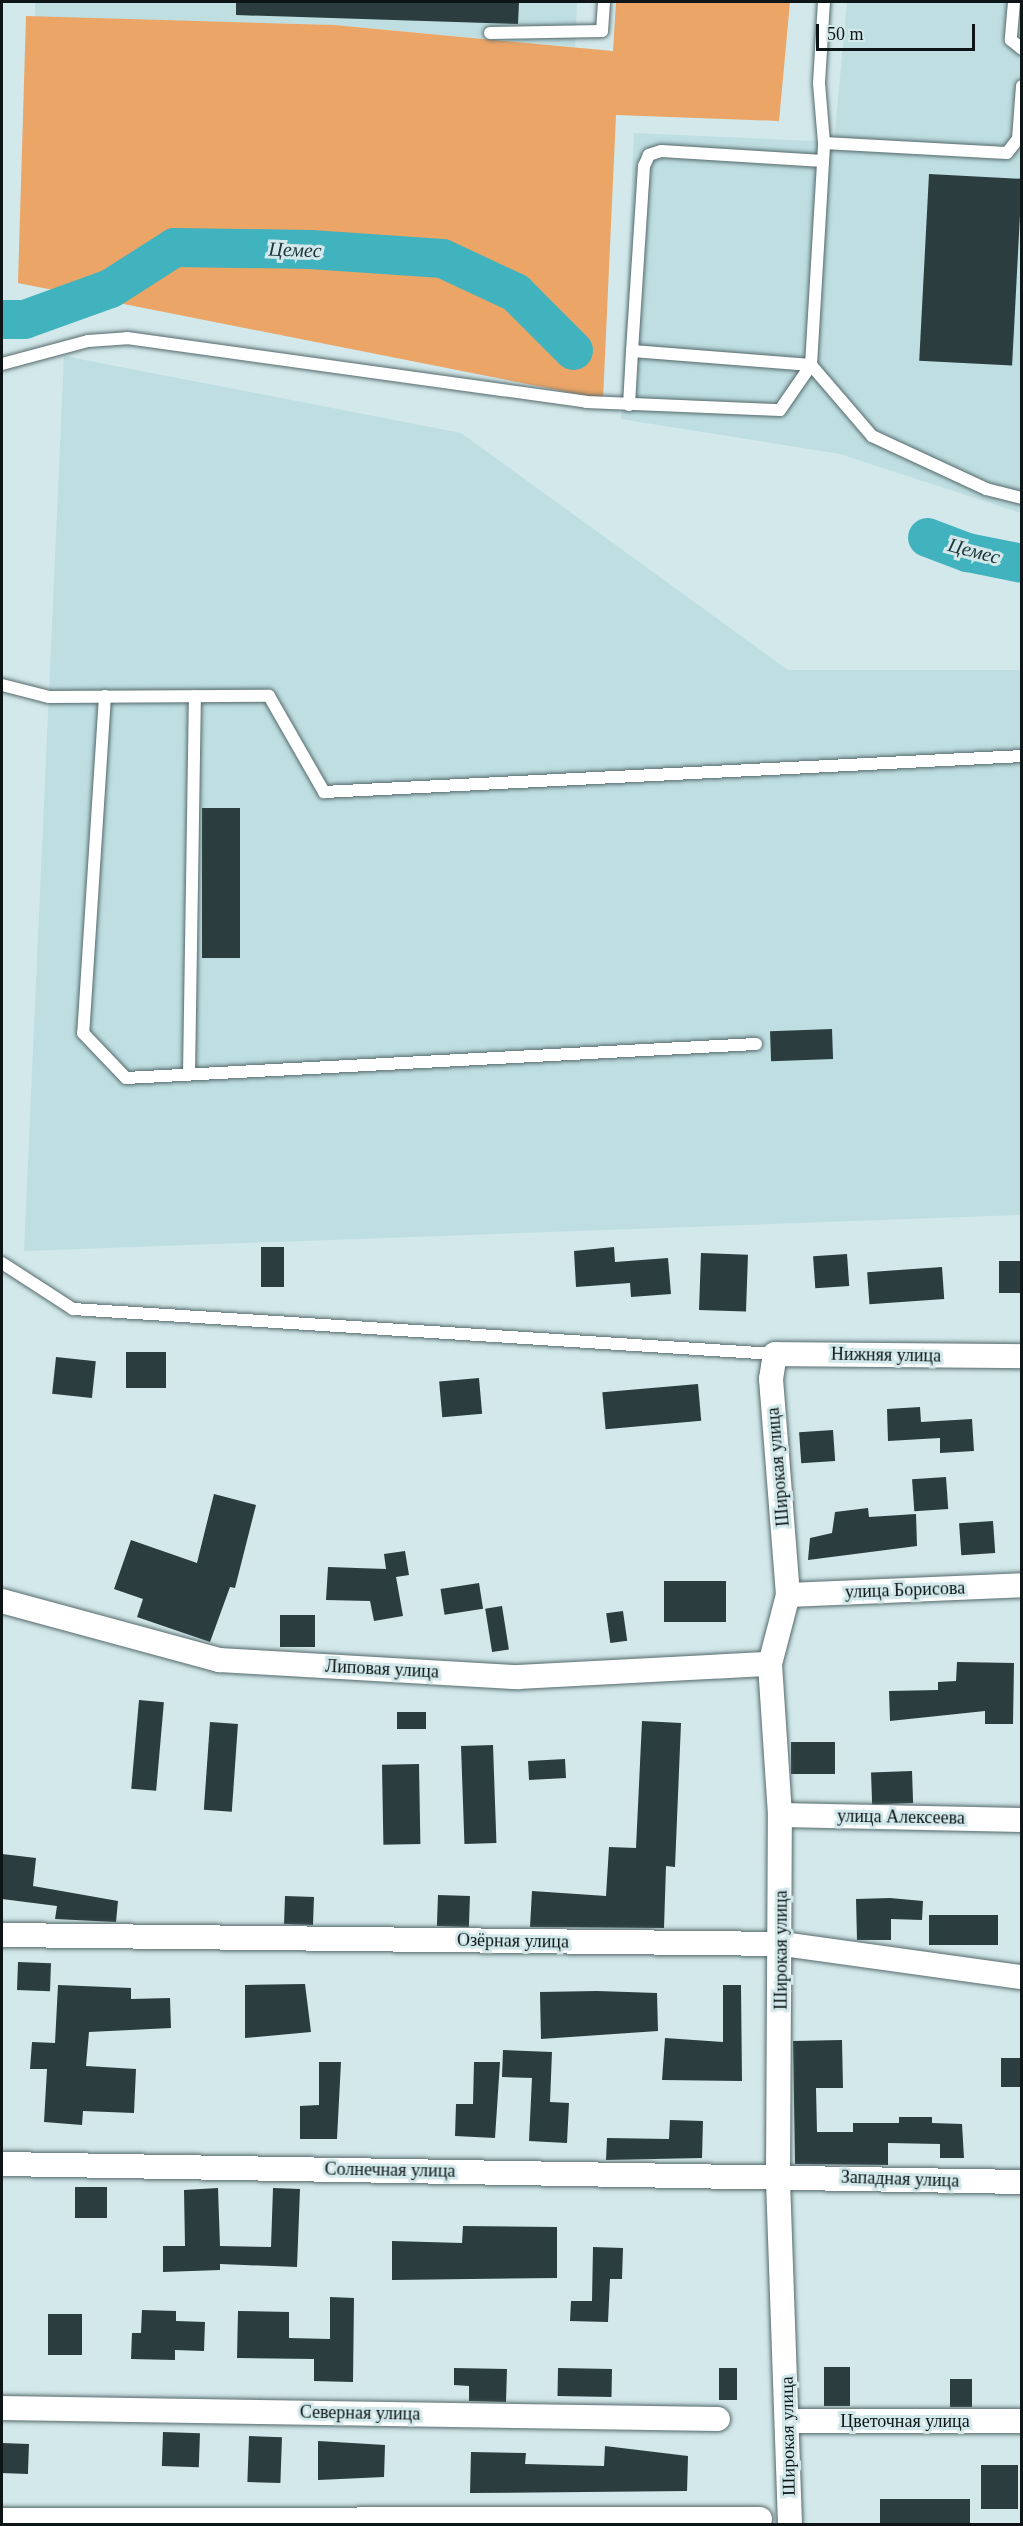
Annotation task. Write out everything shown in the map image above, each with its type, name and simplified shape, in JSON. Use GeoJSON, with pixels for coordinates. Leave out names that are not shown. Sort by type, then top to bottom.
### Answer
{"type":"FeatureCollection","features":[{"type":"Feature","properties":{"kind":"street","name":"Нижняя улица"},"geometry":{"type":"LineString","coordinates":[[775,1354],[1022,1356]]}},
{"type":"Feature","properties":{"kind":"street","name":"Широкая улица"},"geometry":{"type":"LineString","coordinates":[[775,1354],[771,1379],[788,1595],[770,1664],[780,1815],[783,1944],[778,2175],[789,2421],[790,2524]]}},
{"type":"Feature","properties":{"kind":"street","name":"улица Борисова"},"geometry":{"type":"LineString","coordinates":[[788,1595],[1022,1586]]}},
{"type":"Feature","properties":{"kind":"street","name":"Липовая улица"},"geometry":{"type":"LineString","coordinates":[[2,1601],[219,1660],[518,1677],[770,1664]]}},
{"type":"Feature","properties":{"kind":"street","name":"улица Алексеева"},"geometry":{"type":"LineString","coordinates":[[780,1815],[1022,1820]]}},
{"type":"Feature","properties":{"kind":"street","name":"Озёрная улица"},"geometry":{"type":"LineString","coordinates":[[2,1935],[783,1944],[1022,1977]]}},
{"type":"Feature","properties":{"kind":"street","name":"Солнечная улица"},"geometry":{"type":"LineString","coordinates":[[2,2164],[778,2175]]}},
{"type":"Feature","properties":{"kind":"street","name":"Западная улица"},"geometry":{"type":"LineString","coordinates":[[778,2175],[1022,2182]]}},
{"type":"Feature","properties":{"kind":"street","name":"Северная улица"},"geometry":{"type":"LineString","coordinates":[[2,2408],[718,2419]]}},
{"type":"Feature","properties":{"kind":"street","name":"Цветочная улица"},"geometry":{"type":"LineString","coordinates":[[789,2421],[1022,2421]]}},
{"type":"Feature","properties":{"kind":"street"},"geometry":{"type":"LineString","coordinates":[[2,2520],[760,2519]]}},
{"type":"Feature","properties":{"kind":"lane"},"geometry":{"type":"LineString","coordinates":[[490,33],[602,31],[604,2]]}},
{"type":"Feature","properties":{"kind":"lane"},"geometry":{"type":"LineString","coordinates":[[2,364],[88,341],[127,338],[629,405],[775,411],[790,402],[811,365],[824,143],[819,83],[824,2]]}},
{"type":"Feature","properties":{"kind":"lane"},"geometry":{"type":"LineString","coordinates":[[1014,2],[1011,40],[1022,49]]}},
{"type":"Feature","properties":{"kind":"lane"},"geometry":{"type":"LineString","coordinates":[[824,143],[1007,153],[1018,139],[1022,86]]}},
{"type":"Feature","properties":{"kind":"lane"},"geometry":{"type":"LineString","coordinates":[[629,405],[644,166],[649,155],[661,151],[823,161]]}},
{"type":"Feature","properties":{"kind":"lane"},"geometry":{"type":"LineString","coordinates":[[632,351],[811,365],[872,436],[986,489],[1022,498]]}},
{"type":"Feature","properties":{"kind":"lane"},"geometry":{"type":"LineString","coordinates":[[2,686],[49,697],[269,696],[324,792],[1022,756]]}},
{"type":"Feature","properties":{"kind":"lane"},"geometry":{"type":"LineString","coordinates":[[105,696],[83,1033],[126,1078],[756,1044]]}},
{"type":"Feature","properties":{"kind":"lane"},"geometry":{"type":"LineString","coordinates":[[189,1073],[195,696]]}},
{"type":"Feature","properties":{"kind":"lane"},"geometry":{"type":"LineString","coordinates":[[2,1263],[73,1309],[775,1354]]}},
{"type":"Feature","properties":{"kind":"shaded area"},"geometry":{"type":"Polygon","coordinates":[[[35,2],[577,2],[575,47],[334,25],[35,17],[35,2]]]}},
{"type":"Feature","properties":{"kind":"shaded area"},"geometry":{"type":"Polygon","coordinates":[[[616,2],[790,2],[779,121],[616,115],[603,399],[18,283],[26,16],[334,25],[613,51],[616,2]]]}},
{"type":"Feature","properties":{"kind":"shaded area"},"geometry":{"type":"Polygon","coordinates":[[[847,2],[1021,2],[1021,513],[840,454],[621,419],[634,133],[834,142],[847,2]]]}},
{"type":"Feature","properties":{"kind":"shaded area"},"geometry":{"type":"Polygon","coordinates":[[[64,356],[461,433],[788,670],[1021,670],[1021,1215],[24,1251],[64,356]]]}},
{"type":"Feature","properties":{"kind":"building"},"geometry":{"type":"Polygon","coordinates":[[[236,2],[519,2],[518,24],[236,15],[236,2]]]}},
{"type":"Feature","properties":{"kind":"building"},"geometry":{"type":"Polygon","coordinates":[[[929,174],[1022,179],[1012,366],[919,361],[929,174]]]}},
{"type":"Feature","properties":{"kind":"building"},"geometry":{"type":"Polygon","coordinates":[[[202,808],[240,808],[240,958],[202,958],[202,808]]]}},
{"type":"Feature","properties":{"kind":"building"},"geometry":{"type":"Polygon","coordinates":[[[832,1029],[833,1059],[771,1061],[770,1031],[832,1029]]]}},
{"type":"Feature","properties":{"kind":"building"},"geometry":{"type":"Polygon","coordinates":[[[261,1247],[284,1247],[284,1287],[261,1287],[261,1247]]]}},
{"type":"Feature","properties":{"kind":"building"},"geometry":{"type":"Polygon","coordinates":[[[614,1247],[615,1262],[668,1258],[671,1294],[631,1297],[630,1283],[576,1287],[574,1251],[614,1247]]]}},
{"type":"Feature","properties":{"kind":"building"},"geometry":{"type":"Polygon","coordinates":[[[701,1253],[748,1255],[746,1312],[699,1310],[701,1253]]]}},
{"type":"Feature","properties":{"kind":"building"},"geometry":{"type":"Polygon","coordinates":[[[847,1254],[849,1286],[815,1288],[813,1256],[847,1254]]]}},
{"type":"Feature","properties":{"kind":"building"},"geometry":{"type":"Polygon","coordinates":[[[999,1261],[1022,1261],[1022,1293],[999,1293],[999,1261]]]}},
{"type":"Feature","properties":{"kind":"building"},"geometry":{"type":"Polygon","coordinates":[[[942,1267],[944,1299],[869,1304],[867,1272],[942,1267]]]}},
{"type":"Feature","properties":{"kind":"building"},"geometry":{"type":"Polygon","coordinates":[[[126,1352],[166,1352],[166,1388],[126,1388],[126,1352]]]}},
{"type":"Feature","properties":{"kind":"building"},"geometry":{"type":"Polygon","coordinates":[[[56,1357],[96,1361],[92,1398],[52,1394],[56,1357]]]}},
{"type":"Feature","properties":{"kind":"building"},"geometry":{"type":"Polygon","coordinates":[[[479,1378],[482,1414],[442,1417],[439,1381],[479,1378]]]}},
{"type":"Feature","properties":{"kind":"building"},"geometry":{"type":"Polygon","coordinates":[[[698,1384],[701,1421],[606,1429],[602,1392],[698,1384]]]}},
{"type":"Feature","properties":{"kind":"building"},"geometry":{"type":"Polygon","coordinates":[[[920,1407],[921,1422],[972,1419],[974,1451],[940,1453],[940,1438],[888,1441],[887,1409],[920,1407]]]}},
{"type":"Feature","properties":{"kind":"building"},"geometry":{"type":"Polygon","coordinates":[[[833,1430],[835,1461],[801,1463],[799,1432],[833,1430]]]}},
{"type":"Feature","properties":{"kind":"building"},"geometry":{"type":"Polygon","coordinates":[[[946,1477],[948,1509],[914,1511],[912,1479],[946,1477]]]}},
{"type":"Feature","properties":{"kind":"building"},"geometry":{"type":"Polygon","coordinates":[[[214,1494],[256,1505],[235,1588],[230,1587],[210,1642],[137,1617],[143,1599],[114,1589],[131,1540],[197,1563],[214,1494]]]}},
{"type":"Feature","properties":{"kind":"building"},"geometry":{"type":"Polygon","coordinates":[[[868,1508],[869,1517],[916,1514],[917,1546],[808,1560],[810,1538],[832,1533],[835,1512],[868,1508]]]}},
{"type":"Feature","properties":{"kind":"building"},"geometry":{"type":"Polygon","coordinates":[[[993,1521],[995,1553],[961,1555],[959,1523],[993,1521]]]}},
{"type":"Feature","properties":{"kind":"building"},"geometry":{"type":"Polygon","coordinates":[[[405,1551],[409,1575],[396,1577],[403,1616],[374,1621],[370,1601],[326,1600],[328,1567],[386,1569],[384,1554],[405,1551]]]}},
{"type":"Feature","properties":{"kind":"building"},"geometry":{"type":"Polygon","coordinates":[[[664,1581],[726,1581],[726,1622],[664,1622],[664,1581]]]}},
{"type":"Feature","properties":{"kind":"building"},"geometry":{"type":"Polygon","coordinates":[[[479,1583],[483,1609],[445,1615],[440,1589],[479,1583]]]}},
{"type":"Feature","properties":{"kind":"building"},"geometry":{"type":"Polygon","coordinates":[[[502,1606],[509,1649],[492,1652],[485,1609],[502,1606]]]}},
{"type":"Feature","properties":{"kind":"building"},"geometry":{"type":"Polygon","coordinates":[[[623,1611],[627,1641],[610,1643],[606,1613],[623,1611]]]}},
{"type":"Feature","properties":{"kind":"building"},"geometry":{"type":"Polygon","coordinates":[[[280,1615],[315,1615],[315,1647],[280,1647],[280,1615]]]}},
{"type":"Feature","properties":{"kind":"building"},"geometry":{"type":"Polygon","coordinates":[[[957,1662],[1014,1663],[1013,1724],[985,1724],[985,1711],[890,1721],[889,1691],[938,1690],[938,1682],[956,1681],[957,1662]]]}},
{"type":"Feature","properties":{"kind":"building"},"geometry":{"type":"Polygon","coordinates":[[[139,1700],[164,1702],[156,1791],[131,1789],[139,1700]]]}},
{"type":"Feature","properties":{"kind":"building"},"geometry":{"type":"Polygon","coordinates":[[[397,1712],[426,1712],[426,1729],[397,1729],[397,1712]]]}},
{"type":"Feature","properties":{"kind":"building"},"geometry":{"type":"Polygon","coordinates":[[[642,1721],[681,1723],[675,1867],[666,1866],[664,1928],[530,1927],[532,1891],[606,1896],[609,1847],[636,1848],[642,1721]]]}},
{"type":"Feature","properties":{"kind":"building"},"geometry":{"type":"Polygon","coordinates":[[[210,1722],[238,1724],[232,1812],[204,1810],[210,1722]]]}},
{"type":"Feature","properties":{"kind":"building"},"geometry":{"type":"Polygon","coordinates":[[[791,1742],[835,1742],[835,1774],[791,1774],[791,1742]]]}},
{"type":"Feature","properties":{"kind":"building"},"geometry":{"type":"Polygon","coordinates":[[[493,1745],[496,1843],[464,1844],[461,1746],[493,1745]]]}},
{"type":"Feature","properties":{"kind":"building"},"geometry":{"type":"Polygon","coordinates":[[[565,1759],[566,1778],[529,1780],[528,1761],[565,1759]]]}},
{"type":"Feature","properties":{"kind":"building"},"geometry":{"type":"Polygon","coordinates":[[[419,1764],[420,1844],[383,1845],[382,1765],[419,1764]]]}},
{"type":"Feature","properties":{"kind":"building"},"geometry":{"type":"Polygon","coordinates":[[[912,1771],[913,1803],[872,1804],[871,1772],[912,1771]]]}},
{"type":"Feature","properties":{"kind":"building"},"geometry":{"type":"Polygon","coordinates":[[[2,1854],[36,1858],[33,1886],[118,1901],[116,1922],[55,1919],[57,1906],[2,1899],[2,1854]]]}},
{"type":"Feature","properties":{"kind":"building"},"geometry":{"type":"Polygon","coordinates":[[[438,1895],[470,1896],[469,1927],[437,1926],[438,1895]]]}},
{"type":"Feature","properties":{"kind":"building"},"geometry":{"type":"Polygon","coordinates":[[[285,1896],[314,1897],[313,1925],[284,1924],[285,1896]]]}},
{"type":"Feature","properties":{"kind":"building"},"geometry":{"type":"Polygon","coordinates":[[[890,1898],[923,1901],[922,1920],[891,1919],[891,1940],[857,1940],[856,1899],[890,1898]]]}},
{"type":"Feature","properties":{"kind":"building"},"geometry":{"type":"Polygon","coordinates":[[[929,1915],[998,1915],[998,1945],[929,1945],[929,1915]]]}},
{"type":"Feature","properties":{"kind":"building"},"geometry":{"type":"Polygon","coordinates":[[[18,1962],[51,1963],[50,1991],[17,1990],[18,1962]]]}},
{"type":"Feature","properties":{"kind":"building"},"geometry":{"type":"Polygon","coordinates":[[[305,1984],[311,2032],[245,2038],[245,1985],[305,1984]]]}},
{"type":"Feature","properties":{"kind":"building"},"geometry":{"type":"Polygon","coordinates":[[[58,1985],[131,1988],[131,1999],[170,1998],[171,2028],[89,2032],[86,2066],[136,2069],[134,2113],[83,2111],[82,2125],[44,2122],[47,2069],[30,2069],[32,2042],[55,2043],[58,1985]]]}},
{"type":"Feature","properties":{"kind":"building"},"geometry":{"type":"Polygon","coordinates":[[[723,1985],[741,1985],[742,2081],[662,2080],[665,2038],[723,2042],[723,1985]]]}},
{"type":"Feature","properties":{"kind":"building"},"geometry":{"type":"Polygon","coordinates":[[[540,1992],[657,1993],[658,2031],[541,2039],[540,1992]]]}},
{"type":"Feature","properties":{"kind":"building"},"geometry":{"type":"Polygon","coordinates":[[[842,2040],[843,2088],[816,2088],[817,2132],[853,2132],[853,2123],[899,2123],[899,2117],[932,2117],[932,2123],[962,2124],[964,2158],[940,2158],[940,2144],[888,2143],[888,2165],[795,2164],[793,2041],[842,2040]]]}},
{"type":"Feature","properties":{"kind":"building"},"geometry":{"type":"Polygon","coordinates":[[[503,2050],[552,2052],[550,2102],[569,2103],[567,2143],[529,2141],[532,2078],[502,2077],[503,2050]]]}},
{"type":"Feature","properties":{"kind":"building"},"geometry":{"type":"Polygon","coordinates":[[[1001,2058],[1022,2058],[1022,2087],[1001,2087],[1001,2058]]]}},
{"type":"Feature","properties":{"kind":"building"},"geometry":{"type":"Polygon","coordinates":[[[319,2062],[341,2062],[337,2139],[300,2139],[300,2106],[319,2105],[319,2062]]]}},
{"type":"Feature","properties":{"kind":"building"},"geometry":{"type":"Polygon","coordinates":[[[474,2062],[500,2062],[495,2138],[455,2136],[456,2104],[473,2104],[474,2062]]]}},
{"type":"Feature","properties":{"kind":"building"},"geometry":{"type":"Polygon","coordinates":[[[670,2120],[703,2121],[702,2158],[606,2160],[607,2138],[669,2139],[670,2120]]]}},
{"type":"Feature","properties":{"kind":"building"},"geometry":{"type":"Polygon","coordinates":[[[75,2187],[107,2187],[107,2218],[75,2218],[75,2187]]]}},
{"type":"Feature","properties":{"kind":"building"},"geometry":{"type":"Polygon","coordinates":[[[218,2188],[220,2246],[271,2247],[273,2188],[300,2189],[297,2267],[220,2264],[220,2270],[163,2272],[163,2246],[185,2246],[184,2190],[218,2188]]]}},
{"type":"Feature","properties":{"kind":"building"},"geometry":{"type":"Polygon","coordinates":[[[463,2226],[557,2227],[557,2278],[392,2280],[392,2241],[462,2243],[463,2226]]]}},
{"type":"Feature","properties":{"kind":"building"},"geometry":{"type":"Polygon","coordinates":[[[593,2247],[623,2248],[622,2279],[610,2279],[608,2322],[570,2321],[571,2301],[592,2301],[593,2247]]]}},
{"type":"Feature","properties":{"kind":"building"},"geometry":{"type":"Polygon","coordinates":[[[330,2297],[354,2298],[353,2382],[314,2381],[314,2359],[237,2358],[238,2311],[289,2312],[289,2338],[330,2339],[330,2297]]]}},
{"type":"Feature","properties":{"kind":"building"},"geometry":{"type":"Polygon","coordinates":[[[142,2310],[176,2311],[176,2321],[205,2322],[204,2351],[175,2350],[175,2360],[131,2359],[132,2333],[141,2333],[142,2310]]]}},
{"type":"Feature","properties":{"kind":"building"},"geometry":{"type":"Polygon","coordinates":[[[48,2314],[82,2314],[82,2355],[48,2355],[48,2314]]]}},
{"type":"Feature","properties":{"kind":"building"},"geometry":{"type":"Polygon","coordinates":[[[824,2367],[850,2367],[850,2406],[824,2406],[824,2367]]]}},
{"type":"Feature","properties":{"kind":"building"},"geometry":{"type":"Polygon","coordinates":[[[454,2368],[507,2369],[506,2402],[469,2401],[469,2386],[454,2385],[454,2368]]]}},
{"type":"Feature","properties":{"kind":"building"},"geometry":{"type":"Polygon","coordinates":[[[558,2368],[612,2369],[612,2397],[558,2396],[558,2368]]]}},
{"type":"Feature","properties":{"kind":"building"},"geometry":{"type":"Polygon","coordinates":[[[719,2368],[737,2368],[737,2400],[719,2400],[719,2368]]]}},
{"type":"Feature","properties":{"kind":"building"},"geometry":{"type":"Polygon","coordinates":[[[950,2379],[972,2379],[972,2407],[950,2407],[950,2379]]]}},
{"type":"Feature","properties":{"kind":"building"},"geometry":{"type":"Polygon","coordinates":[[[163,2432],[200,2433],[199,2467],[162,2466],[163,2432]]]}},
{"type":"Feature","properties":{"kind":"building"},"geometry":{"type":"Polygon","coordinates":[[[249,2436],[282,2437],[280,2483],[247,2482],[249,2436]]]}},
{"type":"Feature","properties":{"kind":"building"},"geometry":{"type":"Polygon","coordinates":[[[318,2441],[385,2445],[384,2477],[318,2480],[318,2441]]]}},
{"type":"Feature","properties":{"kind":"building"},"geometry":{"type":"Polygon","coordinates":[[[2,2443],[29,2444],[28,2474],[2,2473],[2,2443]]]}},
{"type":"Feature","properties":{"kind":"building"},"geometry":{"type":"Polygon","coordinates":[[[605,2446],[688,2456],[687,2491],[470,2493],[471,2452],[526,2453],[525,2464],[604,2466],[605,2446]]]}},
{"type":"Feature","properties":{"kind":"building"},"geometry":{"type":"Polygon","coordinates":[[[981,2465],[1018,2465],[1018,2509],[981,2509],[981,2465]]]}},
{"type":"Feature","properties":{"kind":"building"},"geometry":{"type":"Polygon","coordinates":[[[880,2499],[970,2499],[970,2524],[880,2524],[880,2499]]]}},
{"type":"Feature","properties":{"kind":"waterway","name":"Цемес"},"geometry":{"type":"LineString","coordinates":[[2,319],[24,319],[110,288],[174,247],[310,249],[442,258],[515,292],[573,350]]}},
{"type":"Feature","properties":{"kind":"waterway","name":"Цемес"},"geometry":{"type":"LineString","coordinates":[[927,537],[967,552],[1022,563]]}}]}
